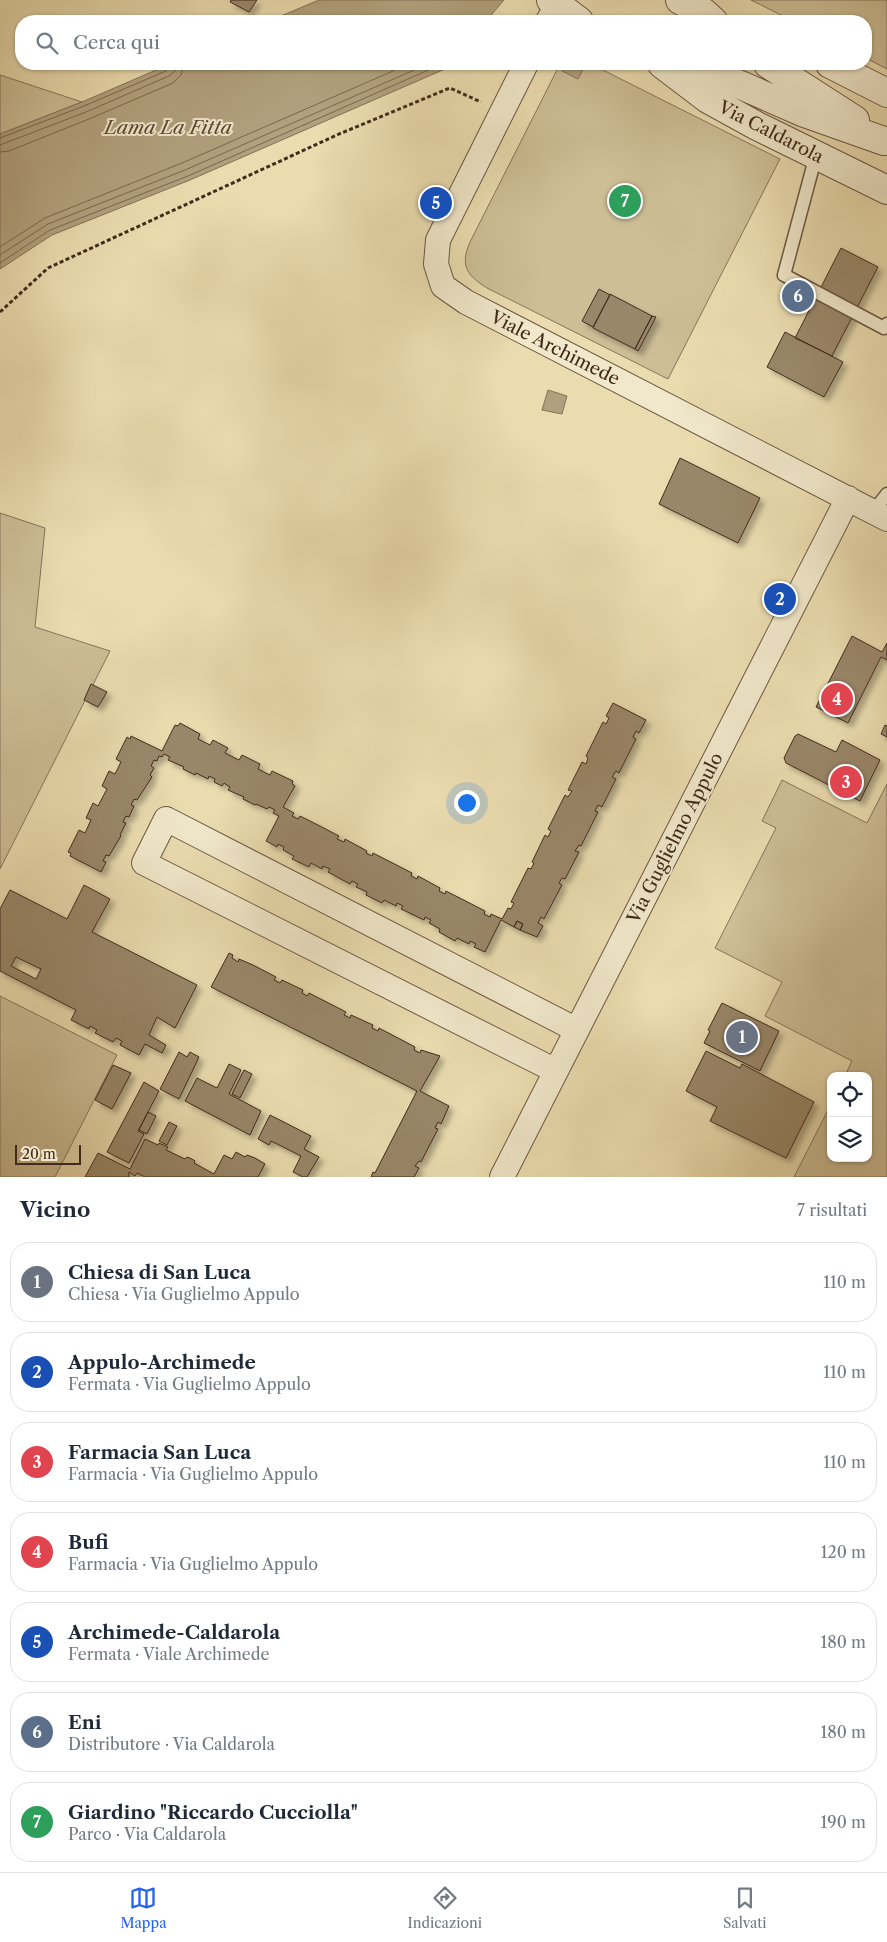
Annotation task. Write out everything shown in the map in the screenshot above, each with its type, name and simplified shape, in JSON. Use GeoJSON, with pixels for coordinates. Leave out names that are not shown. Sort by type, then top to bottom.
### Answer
{"type":"FeatureCollection","features":[{"type":"Feature","properties":{"kind":"street"},"geometry":{"type":"LineString","coordinates":[[554,6],[569,15]]}},
{"type":"Feature","properties":{"kind":"street"},"geometry":{"type":"LineString","coordinates":[[699,11],[714,15]]}},
{"type":"Feature","properties":{"kind":"street","name":"Viale Archimede"},"geometry":{"type":"LineString","coordinates":[[523,70],[438,240],[436,264],[444,286],[466,302],[848,498],[882,509]]}},
{"type":"Feature","properties":{"kind":"street","name":"Via Caldarola"},"geometry":{"type":"LineString","coordinates":[[670,70],[708,99],[887,190]]}},
{"type":"Feature","properties":{"kind":"street","name":"Via Caldarola"},"geometry":{"type":"LineString","coordinates":[[696,70],[720,76],[802,112],[886,142]]}},
{"type":"Feature","properties":{"kind":"street","name":"Via Caldarola"},"geometry":{"type":"LineString","coordinates":[[778,70],[886,142]]}},
{"type":"Feature","properties":{"kind":"street"},"geometry":{"type":"LineString","coordinates":[[842,70],[887,92]]}},
{"type":"Feature","properties":{"kind":"street","name":"Via Guglielmo Appulo"},"geometry":{"type":"LineString","coordinates":[[502,1177],[848,498]]}},
{"type":"Feature","properties":{"kind":"street"},"geometry":{"type":"LineString","coordinates":[[556,1071],[144,863],[166,819],[577,1030]]}},
{"type":"Feature","properties":{"kind":"lane"},"geometry":{"type":"LineString","coordinates":[[816,155],[784,275],[884,328],[887,324]]}},
{"type":"Feature","properties":{"kind":"path"},"geometry":{"type":"LineString","coordinates":[[0,312],[48,268],[330,138],[450,88],[502,112]]}},
{"type":"Feature","properties":{"kind":"shaded area"},"geometry":{"type":"Polygon","coordinates":[[[751,0],[887,0],[887,69],[872,61],[872,15],[781,15],[751,0]]]}},
{"type":"Feature","properties":{"kind":"shaded area"},"geometry":{"type":"Polygon","coordinates":[[[557,70],[603,70],[780,159],[668,379],[487,288],[474,279],[467,269],[465,257],[470,242],[557,70]]]}},
{"type":"Feature","properties":{"kind":"shaded area"},"geometry":{"type":"Polygon","coordinates":[[[0,75],[82,102],[0,134],[0,75]]]}},
{"type":"Feature","properties":{"kind":"shaded area"},"geometry":{"type":"Polygon","coordinates":[[[0,513],[45,528],[35,627],[110,651],[0,869],[0,513]]]}},
{"type":"Feature","properties":{"kind":"shaded area"},"geometry":{"type":"Polygon","coordinates":[[[782,780],[867,823],[887,784],[887,1177],[794,1177],[827,1112],[827,1162],[872,1162],[872,1072],[847,1072],[852,1061],[765,1016],[782,982],[715,948],[776,828],[762,821],[782,780]]]}},
{"type":"Feature","properties":{"kind":"shaded area"},"geometry":{"type":"Polygon","coordinates":[[[0,996],[117,1055],[55,1177],[0,1177],[0,996]]]}},
{"type":"Feature","properties":{"kind":"water"},"geometry":{"type":"Polygon","coordinates":[[[319,0],[504,0],[491,15],[283,15],[319,0]]]}},
{"type":"Feature","properties":{"kind":"water","name":"Lama La Fitta"},"geometry":{"type":"Polygon","coordinates":[[[156,70],[443,70],[190,180],[52,235],[0,269],[0,134],[156,70]]]}},
{"type":"Feature","properties":{"kind":"water"},"geometry":{"type":"Polygon","coordinates":[[[563,70],[583,70],[578,79],[563,70]]]}},
{"type":"Feature","properties":{"kind":"water"},"geometry":{"type":"Polygon","coordinates":[[[548,390],[567,396],[562,414],[542,410],[548,390]]]}},
{"type":"Feature","properties":{"kind":"building"},"geometry":{"type":"Polygon","coordinates":[[[231,0],[257,0],[249,12],[230,2],[231,0]]]}},
{"type":"Feature","properties":{"kind":"building"},"geometry":{"type":"Polygon","coordinates":[[[841,248],[878,267],[832,356],[795,338],[841,248]]]}},
{"type":"Feature","properties":{"kind":"building"},"geometry":{"type":"Polygon","coordinates":[[[599,289],[610,295],[593,327],[582,321],[599,289]]]}},
{"type":"Feature","properties":{"kind":"building"},"geometry":{"type":"Polygon","coordinates":[[[610,294],[652,316],[635,349],[593,328],[610,294]]]}},
{"type":"Feature","properties":{"kind":"building"},"geometry":{"type":"Polygon","coordinates":[[[652,316],[656,317],[638,351],[635,349],[652,316]]]}},
{"type":"Feature","properties":{"kind":"building"},"geometry":{"type":"Polygon","coordinates":[[[785,332],[843,362],[824,397],[767,367],[785,332]]]}},
{"type":"Feature","properties":{"kind":"building"},"geometry":{"type":"Polygon","coordinates":[[[680,458],[760,498],[738,543],[659,504],[680,458]]]}},
{"type":"Feature","properties":{"kind":"building"},"geometry":{"type":"Polygon","coordinates":[[[852,636],[882,652],[887,643],[887,660],[881,657],[848,723],[816,707],[852,636]]]}},
{"type":"Feature","properties":{"kind":"building"},"geometry":{"type":"Polygon","coordinates":[[[91,684],[107,692],[98,707],[84,700],[91,684]]]}},
{"type":"Feature","properties":{"kind":"building"},"geometry":{"type":"Polygon","coordinates":[[[613,703],[646,720],[639,733],[636,731],[633,737],[636,739],[619,773],[616,771],[612,777],[616,779],[602,807],[598,805],[595,811],[598,812],[581,846],[579,845],[575,851],[579,852],[565,879],[562,878],[559,883],[562,885],[544,919],[541,917],[538,923],[543,926],[537,937],[520,930],[523,924],[517,921],[514,927],[501,920],[485,952],[474,947],[476,944],[470,941],[469,944],[457,938],[455,941],[439,932],[440,929],[429,923],[431,920],[425,917],[424,920],[401,909],[403,906],[397,903],[396,906],[384,900],[382,903],[366,895],[367,892],[356,887],[358,884],[352,881],[350,884],[328,872],[330,869],[323,866],[322,869],[311,863],[309,867],[292,859],[294,856],[283,850],[284,847],[278,844],[277,847],[266,841],[279,816],[273,813],[275,810],[255,805],[243,799],[244,797],[228,790],[230,787],[224,783],[222,786],[214,782],[215,779],[209,776],[208,779],[183,769],[184,767],[168,760],[170,757],[164,754],[162,757],[159,756],[157,761],[154,760],[151,766],[154,768],[150,775],[152,777],[137,800],[134,799],[131,805],[134,806],[129,817],[126,816],[123,822],[126,823],[121,836],[109,856],[106,855],[103,861],[106,862],[101,872],[70,856],[71,853],[68,852],[79,830],[85,833],[91,820],[86,818],[93,803],[98,806],[107,789],[102,786],[109,771],[115,774],[121,762],[116,759],[127,737],[130,739],[131,736],[162,751],[175,725],[178,726],[180,723],[200,734],[198,739],[210,745],[213,740],[228,748],[225,753],[239,760],[242,755],[260,764],[258,769],[270,775],[272,771],[293,781],[292,784],[295,786],[283,807],[294,813],[292,816],[298,819],[300,816],[339,836],[337,839],[344,842],[345,839],[367,851],[366,853],[372,856],[373,853],[412,873],[411,876],[417,879],[418,876],[440,888],[439,891],[445,894],[446,891],[485,911],[484,914],[490,917],[491,914],[502,919],[508,908],[511,909],[514,903],[511,902],[528,868],[531,869],[534,863],[532,862],[545,835],[548,837],[551,831],[548,829],[565,795],[568,797],[572,791],[568,790],[582,762],[586,764],[588,758],[586,756],[603,722],[606,724],[609,718],[606,716],[613,703]]]}},
{"type":"Feature","properties":{"kind":"building"},"geometry":{"type":"Polygon","coordinates":[[[885,725],[887,726],[887,737],[881,734],[885,725]]]}},
{"type":"Feature","properties":{"kind":"building"},"geometry":{"type":"Polygon","coordinates":[[[798,734],[836,752],[842,740],[880,760],[860,801],[786,763],[784,758],[795,736],[798,734]]]}},
{"type":"Feature","properties":{"kind":"building"},"geometry":{"type":"Polygon","coordinates":[[[84,885],[110,899],[92,932],[197,985],[175,1028],[157,1017],[149,1035],[166,1045],[162,1053],[145,1044],[139,1055],[120,1045],[122,1041],[116,1038],[113,1042],[95,1033],[97,1030],[90,1026],[89,1029],[71,1020],[76,1010],[0,971],[0,909],[10,890],[67,919],[84,885]],[[16,957],[11,966],[36,979],[41,969],[16,957]]]}},
{"type":"Feature","properties":{"kind":"building"},"geometry":{"type":"Polygon","coordinates":[[[517,921],[523,924],[520,930],[514,927],[517,921]]]}},
{"type":"Feature","properties":{"kind":"building"},"geometry":{"type":"Polygon","coordinates":[[[229,953],[238,962],[239,959],[253,965],[276,977],[274,980],[280,983],[282,980],[303,990],[302,993],[307,996],[309,993],[346,1012],[344,1015],[350,1018],[351,1015],[373,1025],[372,1028],[378,1031],[379,1028],[415,1047],[414,1050],[420,1053],[421,1050],[440,1056],[420,1091],[449,1106],[441,1124],[438,1122],[435,1128],[438,1129],[421,1162],[419,1161],[415,1166],[419,1168],[414,1177],[371,1177],[373,1172],[375,1173],[417,1091],[211,987],[229,953]]]}},
{"type":"Feature","properties":{"kind":"building"},"geometry":{"type":"Polygon","coordinates":[[[722,1003],[779,1031],[760,1071],[704,1043],[710,1031],[708,1030],[722,1003]]]}},
{"type":"Feature","properties":{"kind":"building"},"geometry":{"type":"Polygon","coordinates":[[[706,1051],[740,1068],[742,1064],[814,1102],[786,1158],[710,1121],[717,1107],[686,1091],[706,1051]]]}},
{"type":"Feature","properties":{"kind":"building"},"geometry":{"type":"Polygon","coordinates":[[[179,1052],[187,1057],[190,1052],[199,1057],[179,1099],[160,1089],[179,1052]]]}},
{"type":"Feature","properties":{"kind":"building"},"geometry":{"type":"Polygon","coordinates":[[[229,1064],[241,1070],[229,1094],[261,1111],[250,1135],[185,1101],[197,1078],[217,1088],[229,1064]]]}},
{"type":"Feature","properties":{"kind":"building"},"geometry":{"type":"Polygon","coordinates":[[[113,1065],[131,1073],[112,1109],[95,1100],[113,1065]]]}},
{"type":"Feature","properties":{"kind":"building"},"geometry":{"type":"Polygon","coordinates":[[[244,1070],[252,1074],[240,1098],[232,1094],[244,1070]]]}},
{"type":"Feature","properties":{"kind":"building"},"geometry":{"type":"Polygon","coordinates":[[[144,1082],[159,1091],[138,1131],[144,1134],[129,1163],[107,1152],[144,1082]]]}},
{"type":"Feature","properties":{"kind":"building"},"geometry":{"type":"Polygon","coordinates":[[[148,1112],[156,1116],[147,1134],[139,1130],[148,1112]]]}},
{"type":"Feature","properties":{"kind":"building"},"geometry":{"type":"Polygon","coordinates":[[[270,1115],[311,1136],[304,1149],[319,1157],[307,1177],[293,1172],[301,1156],[271,1141],[269,1145],[258,1139],[270,1115]]]}},
{"type":"Feature","properties":{"kind":"building"},"geometry":{"type":"Polygon","coordinates":[[[169,1122],[177,1126],[167,1145],[159,1141],[169,1122]]]}},
{"type":"Feature","properties":{"kind":"building"},"geometry":{"type":"Polygon","coordinates":[[[145,1139],[168,1147],[166,1150],[185,1159],[187,1157],[192,1159],[195,1161],[194,1163],[214,1174],[224,1155],[232,1159],[236,1152],[245,1157],[247,1155],[255,1158],[265,1164],[258,1177],[145,1177],[137,1173],[135,1176],[129,1172],[129,1177],[85,1177],[98,1153],[130,1169],[145,1139]]]}},
{"type":"Feature","properties":{"kind":"place","name":"Giardino \"Riccardo Cucciolla\""},"geometry":{"type":"Point","coordinates":[625,201]}},
{"type":"Feature","properties":{"kind":"place","name":"Archimede-Caldarola"},"geometry":{"type":"Point","coordinates":[436,203]}},
{"type":"Feature","properties":{"kind":"place","name":"Eni"},"geometry":{"type":"Point","coordinates":[798,296]}},
{"type":"Feature","properties":{"kind":"place","name":"Appulo-Archimede"},"geometry":{"type":"Point","coordinates":[780,599]}},
{"type":"Feature","properties":{"kind":"place","name":"Bufi"},"geometry":{"type":"Point","coordinates":[837,699]}},
{"type":"Feature","properties":{"kind":"place","name":"Farmacia San Luca"},"geometry":{"type":"Point","coordinates":[846,782]}},
{"type":"Feature","properties":{"kind":"place","name":"Chiesa di San Luca"},"geometry":{"type":"Point","coordinates":[742,1037]}}]}
